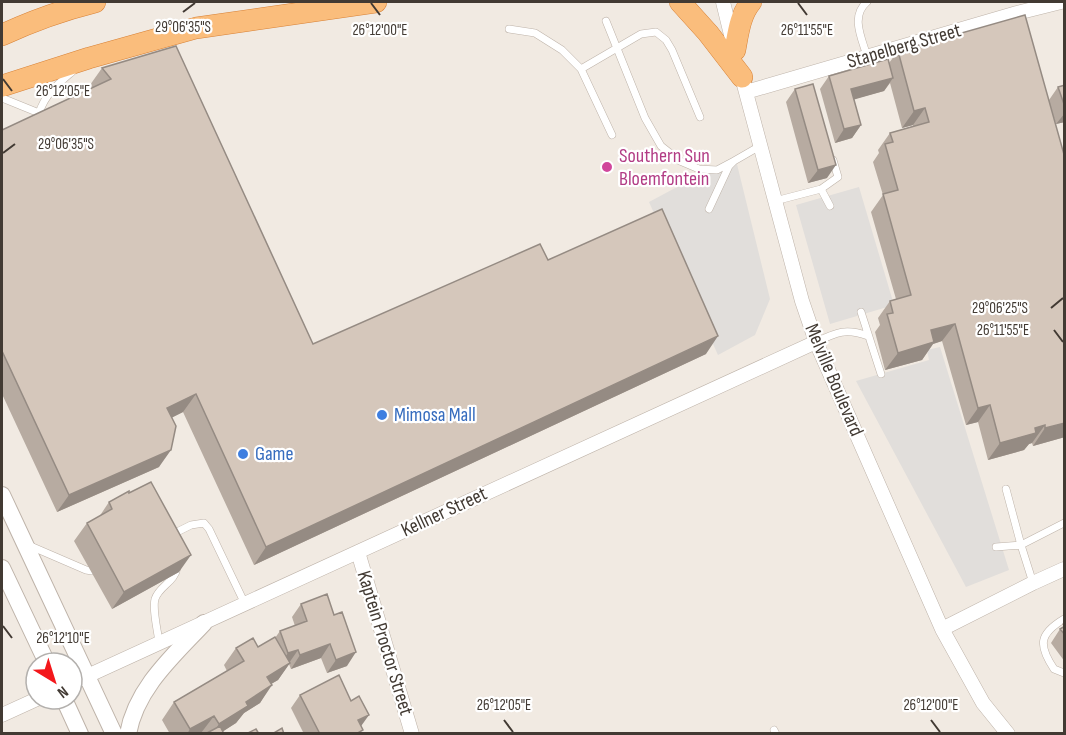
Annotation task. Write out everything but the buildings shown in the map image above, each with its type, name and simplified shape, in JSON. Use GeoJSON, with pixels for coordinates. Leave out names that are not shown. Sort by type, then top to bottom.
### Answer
{"type":"FeatureCollection","features":[{"type":"Feature","properties":{"kind":"highway"},"geometry":{"type":"LineString","coordinates":[[2,35],[21,26],[95,2]]}},
{"type":"Feature","properties":{"kind":"highway"},"geometry":{"type":"LineString","coordinates":[[2,86],[89,58],[196,28],[376,2]]}},
{"type":"Feature","properties":{"kind":"highway"},"geometry":{"type":"LineString","coordinates":[[680,2],[708,33],[744,84]]}},
{"type":"Feature","properties":{"kind":"highway"},"geometry":{"type":"LineString","coordinates":[[735,50],[741,19],[751,2]]}},
{"type":"Feature","properties":{"kind":"street","name":"Melville Boulevard"},"geometry":{"type":"LineString","coordinates":[[723,2],[802,301],[816,342],[942,629],[983,703],[1008,734]]}},
{"type":"Feature","properties":{"kind":"street","name":"Stapelberg Street"},"geometry":{"type":"LineString","coordinates":[[744,84],[809,79],[867,56],[1019,18],[1061,2]]}},
{"type":"Feature","properties":{"kind":"street","name":"Kellner Street"},"geometry":{"type":"LineString","coordinates":[[84,678],[816,342]]}},
{"type":"Feature","properties":{"kind":"street"},"geometry":{"type":"LineString","coordinates":[[2,495],[67,651]]}},
{"type":"Feature","properties":{"kind":"street","name":"Kaptein Proctor Street"},"geometry":{"type":"LineString","coordinates":[[358,552],[412,734]]}},
{"type":"Feature","properties":{"kind":"street"},"geometry":{"type":"LineString","coordinates":[[2,568],[41,651]]}},
{"type":"Feature","properties":{"kind":"street"},"geometry":{"type":"LineString","coordinates":[[942,629],[1065,569]]}},
{"type":"Feature","properties":{"kind":"street"},"geometry":{"type":"LineString","coordinates":[[128,734],[135,710],[143,694],[162,668],[204,623]]}},
{"type":"Feature","properties":{"kind":"street"},"geometry":{"type":"LineString","coordinates":[[84,688],[114,734]]}},
{"type":"Feature","properties":{"kind":"street"},"geometry":{"type":"LineString","coordinates":[[2,715],[24,705]]}},
{"type":"Feature","properties":{"kind":"street"},"geometry":{"type":"LineString","coordinates":[[69,711],[80,734]]}},
{"type":"Feature","properties":{"kind":"lane"},"geometry":{"type":"LineString","coordinates":[[867,2],[863,4],[857,24],[867,56]]}},
{"type":"Feature","properties":{"kind":"lane"},"geometry":{"type":"LineString","coordinates":[[606,21],[645,118],[661,146],[680,161],[699,169],[717,170],[760,146]]}},
{"type":"Feature","properties":{"kind":"lane"},"geometry":{"type":"LineString","coordinates":[[509,28],[535,33],[562,50],[581,69],[612,135]]}},
{"type":"Feature","properties":{"kind":"lane"},"geometry":{"type":"LineString","coordinates":[[581,69],[641,34],[656,32],[666,40],[700,117]]}},
{"type":"Feature","properties":{"kind":"lane"},"geometry":{"type":"LineString","coordinates":[[2,98],[39,113],[47,94],[89,58]]}},
{"type":"Feature","properties":{"kind":"lane"},"geometry":{"type":"LineString","coordinates":[[776,201],[821,189],[838,177],[832,157]]}},
{"type":"Feature","properties":{"kind":"lane"},"geometry":{"type":"LineString","coordinates":[[710,209],[726,172],[734,161]]}},
{"type":"Feature","properties":{"kind":"lane"},"geometry":{"type":"LineString","coordinates":[[821,189],[830,206]]}},
{"type":"Feature","properties":{"kind":"lane"},"geometry":{"type":"LineString","coordinates":[[861,312],[881,374]]}},
{"type":"Feature","properties":{"kind":"lane"},"geometry":{"type":"LineString","coordinates":[[816,342],[844,331],[868,336]]}},
{"type":"Feature","properties":{"kind":"lane"},"geometry":{"type":"LineString","coordinates":[[1006,489],[1034,583]]}},
{"type":"Feature","properties":{"kind":"lane"},"geometry":{"type":"LineString","coordinates":[[164,538],[191,525],[204,523],[245,604]]}},
{"type":"Feature","properties":{"kind":"lane"},"geometry":{"type":"LineString","coordinates":[[996,547],[1021,545],[1065,523]]}},
{"type":"Feature","properties":{"kind":"lane"},"geometry":{"type":"LineString","coordinates":[[24,544],[86,570],[92,571],[108,565]]}},
{"type":"Feature","properties":{"kind":"lane"},"geometry":{"type":"LineString","coordinates":[[159,643],[154,606],[156,597],[175,575],[177,570],[174,558]]}},
{"type":"Feature","properties":{"kind":"lane"},"geometry":{"type":"LineString","coordinates":[[1065,619],[1048,630],[1043,642],[1045,654],[1054,669],[1065,673]]}},
{"type":"Feature","properties":{"kind":"shaded area"},"geometry":{"type":"Polygon","coordinates":[[[735,156],[770,299],[755,335],[718,355],[649,202],[735,156]]]}},
{"type":"Feature","properties":{"kind":"shaded area"},"geometry":{"type":"Polygon","coordinates":[[[859,187],[894,305],[830,324],[796,205],[859,187]]]}},
{"type":"Feature","properties":{"kind":"shaded area"},"geometry":{"type":"Polygon","coordinates":[[[940,347],[1009,570],[966,587],[856,381],[929,360],[927,350],[940,347]]]}},
{"type":"Feature","properties":{"kind":"place","name":"Southern Sun Bloemfontein"},"geometry":{"type":"Point","coordinates":[607,167]}},
{"type":"Feature","properties":{"kind":"place","name":"Mimosa Mall"},"geometry":{"type":"Point","coordinates":[382,415]}},
{"type":"Feature","properties":{"kind":"place","name":"Game"},"geometry":{"type":"Point","coordinates":[243,454]}}]}
